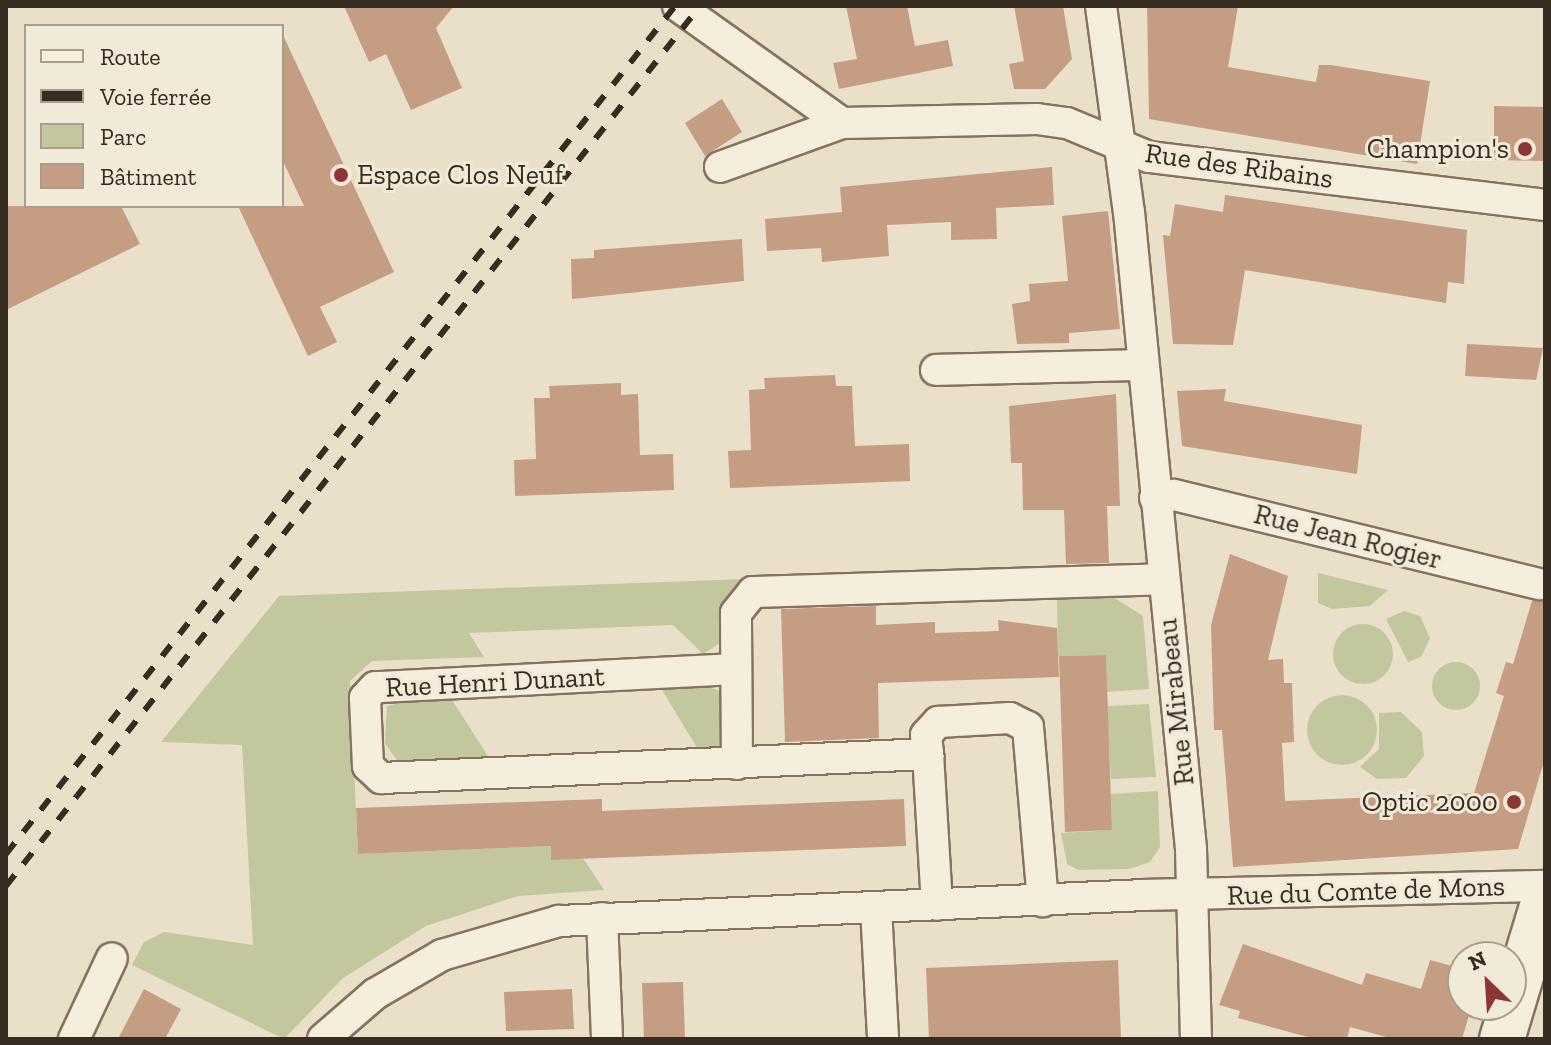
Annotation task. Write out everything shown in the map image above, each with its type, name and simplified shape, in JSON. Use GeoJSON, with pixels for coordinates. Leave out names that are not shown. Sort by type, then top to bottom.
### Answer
{"type":"FeatureCollection","features":[{"type":"Feature","properties":{"kind":"street"},"geometry":{"type":"LineString","coordinates":[[678,6],[842,123]]}},
{"type":"Feature","properties":{"kind":"street","name":"Rue Mirabeau"},"geometry":{"type":"LineString","coordinates":[[1101,6],[1191,849],[1188,896],[1196,1039]]}},
{"type":"Feature","properties":{"kind":"street","name":"Rue des Ribains"},"geometry":{"type":"LineString","coordinates":[[720,167],[842,123],[1037,119],[1149,157],[1233,170],[1545,205]]}},
{"type":"Feature","properties":{"kind":"street"},"geometry":{"type":"LineString","coordinates":[[936,370],[1141,365]]}},
{"type":"Feature","properties":{"kind":"street","name":"Rue Jean Rogier"},"geometry":{"type":"LineString","coordinates":[[1155,498],[1174,495],[1540,584]]}},
{"type":"Feature","properties":{"kind":"street"},"geometry":{"type":"LineString","coordinates":[[737,764],[736,613],[753,592],[1163,579]]}},
{"type":"Feature","properties":{"kind":"street","name":"Rue Henri Dunant"},"geometry":{"type":"LineString","coordinates":[[736,669],[375,687],[365,698],[368,766],[381,778],[928,754]]}},
{"type":"Feature","properties":{"kind":"street"},"geometry":{"type":"LineString","coordinates":[[937,905],[926,735],[938,722],[1010,718],[1028,727],[1043,901]]}},
{"type":"Feature","properties":{"kind":"street","name":"Rue du Comte de Mons"},"geometry":{"type":"LineString","coordinates":[[1188,896],[1545,886]]}},
{"type":"Feature","properties":{"kind":"street"},"geometry":{"type":"LineString","coordinates":[[323,1039],[375,994],[442,955],[520,928],[602,918],[1188,896]]}},
{"type":"Feature","properties":{"kind":"street"},"geometry":{"type":"LineString","coordinates":[[1502,1039],[1545,897]]}},
{"type":"Feature","properties":{"kind":"street"},"geometry":{"type":"LineString","coordinates":[[876,908],[883,1039]]}},
{"type":"Feature","properties":{"kind":"street"},"geometry":{"type":"LineString","coordinates":[[602,918],[607,1039]]}},
{"type":"Feature","properties":{"kind":"street"},"geometry":{"type":"LineString","coordinates":[[74,1039],[112,958]]}},
{"type":"Feature","properties":{"kind":"green space"},"geometry":{"type":"Polygon","coordinates":[[[1318,573],[1388,590],[1370,606],[1332,609],[1318,603],[1318,573]]]}},
{"type":"Feature","properties":{"kind":"green space"},"geometry":{"type":"Polygon","coordinates":[[[746,579],[727,597],[720,643],[703,654],[673,625],[469,633],[484,657],[372,661],[350,681],[358,854],[551,846],[552,859],[583,858],[604,890],[518,896],[426,926],[343,978],[284,1039],[132,965],[144,942],[164,932],[253,945],[242,745],[161,742],[279,596],[746,579]]]}},
{"type":"Feature","properties":{"kind":"green space"},"geometry":{"type":"Polygon","coordinates":[[[1113,597],[1143,616],[1149,689],[1107,692],[1106,655],[1058,656],[1057,598],[1113,597]]]}},
{"type":"Feature","properties":{"kind":"green space"},"geometry":{"type":"Polygon","coordinates":[[[1404,611],[1420,616],[1430,638],[1421,657],[1408,662],[1386,619],[1404,611]]]}},
{"type":"Feature","properties":{"kind":"green space"},"geometry":{"type":"Polygon","coordinates":[[[1363,624],[1375,626],[1384,633],[1391,642],[1391,666],[1384,675],[1375,682],[1363,684],[1351,682],[1342,675],[1335,666],[1333,654],[1335,642],[1342,633],[1351,626],[1363,624]]]}},
{"type":"Feature","properties":{"kind":"green space"},"geometry":{"type":"Polygon","coordinates":[[[1456,662],[1473,669],[1480,686],[1473,703],[1456,710],[1439,703],[1432,686],[1439,669],[1456,662]]]}},
{"type":"Feature","properties":{"kind":"green space"},"geometry":{"type":"Polygon","coordinates":[[[695,683],[721,691],[727,704],[725,742],[713,750],[699,751],[659,685],[695,683]]]}},
{"type":"Feature","properties":{"kind":"green space"},"geometry":{"type":"Polygon","coordinates":[[[447,692],[491,761],[398,762],[385,743],[387,706],[447,692]]]}},
{"type":"Feature","properties":{"kind":"green space"},"geometry":{"type":"Polygon","coordinates":[[[1349,695],[1371,710],[1377,730],[1375,744],[1367,755],[1356,763],[1335,765],[1317,755],[1309,744],[1307,723],[1317,705],[1328,697],[1349,695]]]}},
{"type":"Feature","properties":{"kind":"green space"},"geometry":{"type":"Polygon","coordinates":[[[1149,704],[1156,777],[1111,779],[1107,706],[1149,704]]]}},
{"type":"Feature","properties":{"kind":"green space"},"geometry":{"type":"Polygon","coordinates":[[[1401,712],[1422,732],[1424,756],[1406,778],[1377,779],[1360,767],[1379,749],[1379,713],[1401,712]]]}},
{"type":"Feature","properties":{"kind":"green space"},"geometry":{"type":"Polygon","coordinates":[[[1158,791],[1160,847],[1150,862],[1129,869],[1078,870],[1067,864],[1061,833],[1112,830],[1111,794],[1158,791]]]}},
{"type":"Feature","properties":{"kind":"building"},"geometry":{"type":"Polygon","coordinates":[[[344,6],[454,6],[436,28],[462,88],[411,110],[386,54],[369,62],[344,6]]]}},
{"type":"Feature","properties":{"kind":"building"},"geometry":{"type":"Polygon","coordinates":[[[846,6],[907,6],[915,46],[948,40],[953,66],[839,89],[833,63],[857,59],[846,6]]]}},
{"type":"Feature","properties":{"kind":"building"},"geometry":{"type":"Polygon","coordinates":[[[1014,6],[1063,6],[1072,59],[1045,89],[1014,89],[1009,64],[1024,61],[1014,6]]]}},
{"type":"Feature","properties":{"kind":"building"},"geometry":{"type":"Polygon","coordinates":[[[1147,6],[1238,6],[1228,67],[1316,82],[1319,65],[1331,65],[1430,81],[1417,164],[1149,119],[1147,6]]]}},
{"type":"Feature","properties":{"kind":"building"},"geometry":{"type":"Polygon","coordinates":[[[284,37],[394,272],[320,307],[337,342],[308,356],[239,208],[304,206],[284,163],[284,37]]]}},
{"type":"Feature","properties":{"kind":"building"},"geometry":{"type":"Polygon","coordinates":[[[722,99],[742,132],[705,156],[685,123],[722,99]]]}},
{"type":"Feature","properties":{"kind":"building"},"geometry":{"type":"Polygon","coordinates":[[[1494,106],[1545,107],[1545,161],[1494,160],[1494,106]]]}},
{"type":"Feature","properties":{"kind":"building"},"geometry":{"type":"Polygon","coordinates":[[[1052,167],[1054,205],[996,208],[997,239],[951,240],[951,222],[887,225],[889,256],[822,262],[821,248],[767,251],[765,219],[842,212],[840,187],[1052,167]]]}},
{"type":"Feature","properties":{"kind":"building"},"geometry":{"type":"Polygon","coordinates":[[[1225,195],[1467,230],[1464,284],[1448,282],[1446,303],[1245,270],[1233,345],[1173,344],[1163,235],[1170,236],[1175,204],[1223,212],[1225,195]]]}},
{"type":"Feature","properties":{"kind":"building"},"geometry":{"type":"Polygon","coordinates":[[[6,206],[122,208],[140,244],[6,310],[6,206]]]}},
{"type":"Feature","properties":{"kind":"building"},"geometry":{"type":"Polygon","coordinates":[[[1108,211],[1120,329],[1069,333],[1069,343],[1017,344],[1012,304],[1030,301],[1029,284],[1068,281],[1062,216],[1108,211]]]}},
{"type":"Feature","properties":{"kind":"building"},"geometry":{"type":"Polygon","coordinates":[[[742,239],[744,281],[572,299],[571,259],[594,258],[594,250],[742,239]]]}},
{"type":"Feature","properties":{"kind":"building"},"geometry":{"type":"Polygon","coordinates":[[[1467,344],[1543,348],[1536,380],[1465,376],[1467,344]]]}},
{"type":"Feature","properties":{"kind":"building"},"geometry":{"type":"Polygon","coordinates":[[[835,375],[836,386],[852,386],[855,446],[909,444],[910,481],[730,488],[728,451],[751,450],[749,390],[765,389],[764,378],[835,375]]]}},
{"type":"Feature","properties":{"kind":"building"},"geometry":{"type":"Polygon","coordinates":[[[621,383],[621,395],[638,394],[640,455],[673,454],[674,490],[515,496],[514,460],[536,459],[534,398],[550,398],[549,386],[621,383]]]}},
{"type":"Feature","properties":{"kind":"building"},"geometry":{"type":"Polygon","coordinates":[[[1226,389],[1224,401],[1362,425],[1357,474],[1182,446],[1177,391],[1226,389]]]}},
{"type":"Feature","properties":{"kind":"building"},"geometry":{"type":"Polygon","coordinates":[[[1116,394],[1120,506],[1107,506],[1109,563],[1066,564],[1064,510],[1023,510],[1022,463],[1011,463],[1009,406],[1116,394]]]}},
{"type":"Feature","properties":{"kind":"building"},"geometry":{"type":"Polygon","coordinates":[[[1230,554],[1288,576],[1268,660],[1283,659],[1284,683],[1292,683],[1294,742],[1282,743],[1285,801],[1474,793],[1504,696],[1496,693],[1506,662],[1513,664],[1532,601],[1545,601],[1545,758],[1518,849],[1233,867],[1222,730],[1214,730],[1211,625],[1230,554]]]}},
{"type":"Feature","properties":{"kind":"building"},"geometry":{"type":"Polygon","coordinates":[[[876,606],[876,625],[935,622],[935,633],[999,631],[998,620],[1057,628],[1059,677],[878,683],[879,738],[785,742],[781,609],[876,606]]]}},
{"type":"Feature","properties":{"kind":"building"},"geometry":{"type":"Polygon","coordinates":[[[1106,655],[1112,830],[1065,832],[1059,656],[1106,655]]]}},
{"type":"Feature","properties":{"kind":"building"},"geometry":{"type":"Polygon","coordinates":[[[602,799],[602,811],[904,799],[906,846],[551,860],[551,846],[358,854],[356,808],[602,799]]]}},
{"type":"Feature","properties":{"kind":"building"},"geometry":{"type":"Polygon","coordinates":[[[1243,944],[1362,985],[1366,973],[1421,989],[1430,960],[1447,965],[1447,1021],[1467,1021],[1462,1039],[1393,1039],[1350,1027],[1347,1039],[1315,1039],[1238,1018],[1240,1011],[1219,1005],[1243,944]]]}},
{"type":"Feature","properties":{"kind":"building"},"geometry":{"type":"Polygon","coordinates":[[[1118,960],[1121,1039],[929,1039],[926,968],[1118,960]]]}},
{"type":"Feature","properties":{"kind":"building"},"geometry":{"type":"Polygon","coordinates":[[[683,982],[685,1039],[644,1039],[642,983],[683,982]]]}},
{"type":"Feature","properties":{"kind":"building"},"geometry":{"type":"Polygon","coordinates":[[[144,989],[181,1009],[165,1039],[118,1039],[144,989]]]}},
{"type":"Feature","properties":{"kind":"building"},"geometry":{"type":"Polygon","coordinates":[[[572,989],[574,1029],[506,1031],[504,992],[572,989]]]}},
{"type":"Feature","properties":{"kind":"railway"},"geometry":{"type":"LineString","coordinates":[[6,854],[675,6]]}},
{"type":"Feature","properties":{"kind":"railway"},"geometry":{"type":"LineString","coordinates":[[6,886],[700,6]]}},
{"type":"Feature","properties":{"kind":"place","name":"Champion's"},"geometry":{"type":"Point","coordinates":[1525,149]}},
{"type":"Feature","properties":{"kind":"place","name":"Espace Clos Neuf"},"geometry":{"type":"Point","coordinates":[341,175]}},
{"type":"Feature","properties":{"kind":"place","name":"Optic 2000"},"geometry":{"type":"Point","coordinates":[1514,802]}}]}
